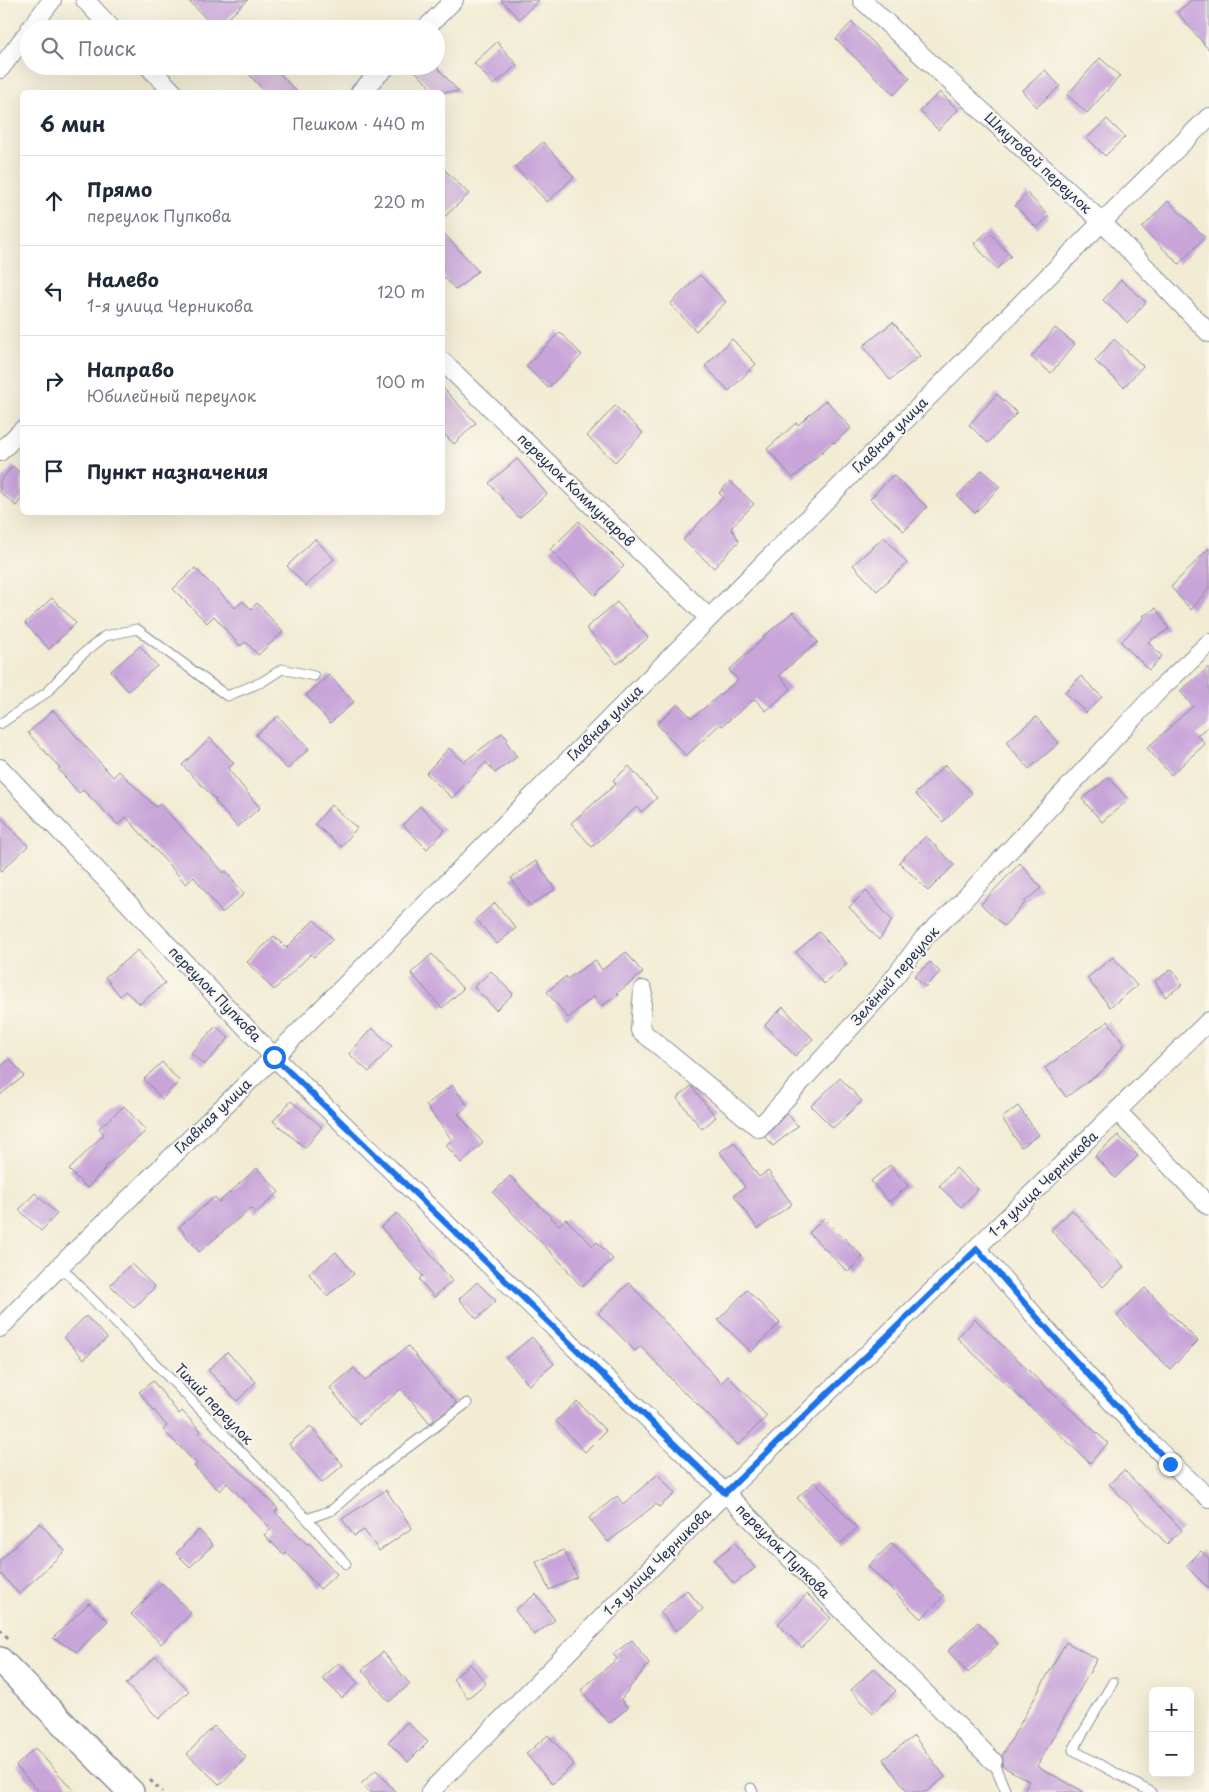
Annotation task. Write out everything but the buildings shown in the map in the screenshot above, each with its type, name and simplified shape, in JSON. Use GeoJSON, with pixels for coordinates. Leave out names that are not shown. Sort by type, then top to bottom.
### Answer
{"type":"FeatureCollection","features":[{"type":"Feature","properties":{"kind":"street"},"geometry":{"type":"LineString","coordinates":[[37,20],[52,0]]}},
{"type":"Feature","properties":{"kind":"street"},"geometry":{"type":"LineString","coordinates":[[85,0],[104,20]]}},
{"type":"Feature","properties":{"kind":"street"},"geometry":{"type":"LineString","coordinates":[[434,20],[454,0]]}},
{"type":"Feature","properties":{"kind":"street","name":"Шмутовой переулок"},"geometry":{"type":"LineString","coordinates":[[862,0],[1102,222],[1209,333]]}},
{"type":"Feature","properties":{"kind":"street"},"geometry":{"type":"LineString","coordinates":[[0,69],[20,42]]}},
{"type":"Feature","properties":{"kind":"street"},"geometry":{"type":"LineString","coordinates":[[157,75],[171,90]]}},
{"type":"Feature","properties":{"kind":"street"},"geometry":{"type":"LineString","coordinates":[[362,90],[378,75]]}},
{"type":"Feature","properties":{"kind":"street","name":"Главная улица"},"geometry":{"type":"LineString","coordinates":[[0,1328],[60,1266],[274,1057],[1102,222],[1209,117]]}},
{"type":"Feature","properties":{"kind":"street","name":"переулок Коммунаров"},"geometry":{"type":"LineString","coordinates":[[445,364],[709,618]]}},
{"type":"Feature","properties":{"kind":"street"},"geometry":{"type":"LineString","coordinates":[[0,452],[20,432]]}},
{"type":"Feature","properties":{"kind":"street","name":"Зелёный переулок"},"geometry":{"type":"LineString","coordinates":[[643,990],[640,1030],[759,1128],[884,991],[924,938],[953,911],[1160,689],[1209,643]]}},
{"type":"Feature","properties":{"kind":"street","name":"переулок Пупкова"},"geometry":{"type":"LineString","coordinates":[[0,768],[274,1057],[725,1493],[992,1762]]}},
{"type":"Feature","properties":{"kind":"street","name":"1-я улица Черникова"},"geometry":{"type":"LineString","coordinates":[[430,1792],[725,1493],[1209,1021]]}},
{"type":"Feature","properties":{"kind":"street"},"geometry":{"type":"LineString","coordinates":[[1117,1111],[1209,1206]]}},
{"type":"Feature","properties":{"kind":"street"},"geometry":{"type":"LineString","coordinates":[[977,1249],[1071,1356],[1170,1464],[1209,1498]]}},
{"type":"Feature","properties":{"kind":"street"},"geometry":{"type":"LineString","coordinates":[[0,1660],[131,1792]]}},
{"type":"Feature","properties":{"kind":"lane"},"geometry":{"type":"LineString","coordinates":[[0,724],[46,693],[79,657],[105,636],[137,629],[227,696],[262,682],[282,669],[314,676]]}},
{"type":"Feature","properties":{"kind":"lane","name":"Тихий переулок"},"geometry":{"type":"LineString","coordinates":[[60,1266],[307,1520],[346,1564]]}},
{"type":"Feature","properties":{"kind":"lane"},"geometry":{"type":"LineString","coordinates":[[307,1520],[332,1510],[374,1473],[467,1403]]}},
{"type":"Feature","properties":{"kind":"lane"},"geometry":{"type":"LineString","coordinates":[[1113,1682],[1073,1750],[1151,1792]]}},
{"type":"Feature","properties":{"kind":"lane"},"geometry":{"type":"LineString","coordinates":[[992,1762],[1006,1792]]}},
{"type":"Feature","properties":{"kind":"route"},"geometry":{"type":"LineString","coordinates":[[274,1057],[725,1493],[977,1249],[1071,1356],[1170,1464]]}}]}
